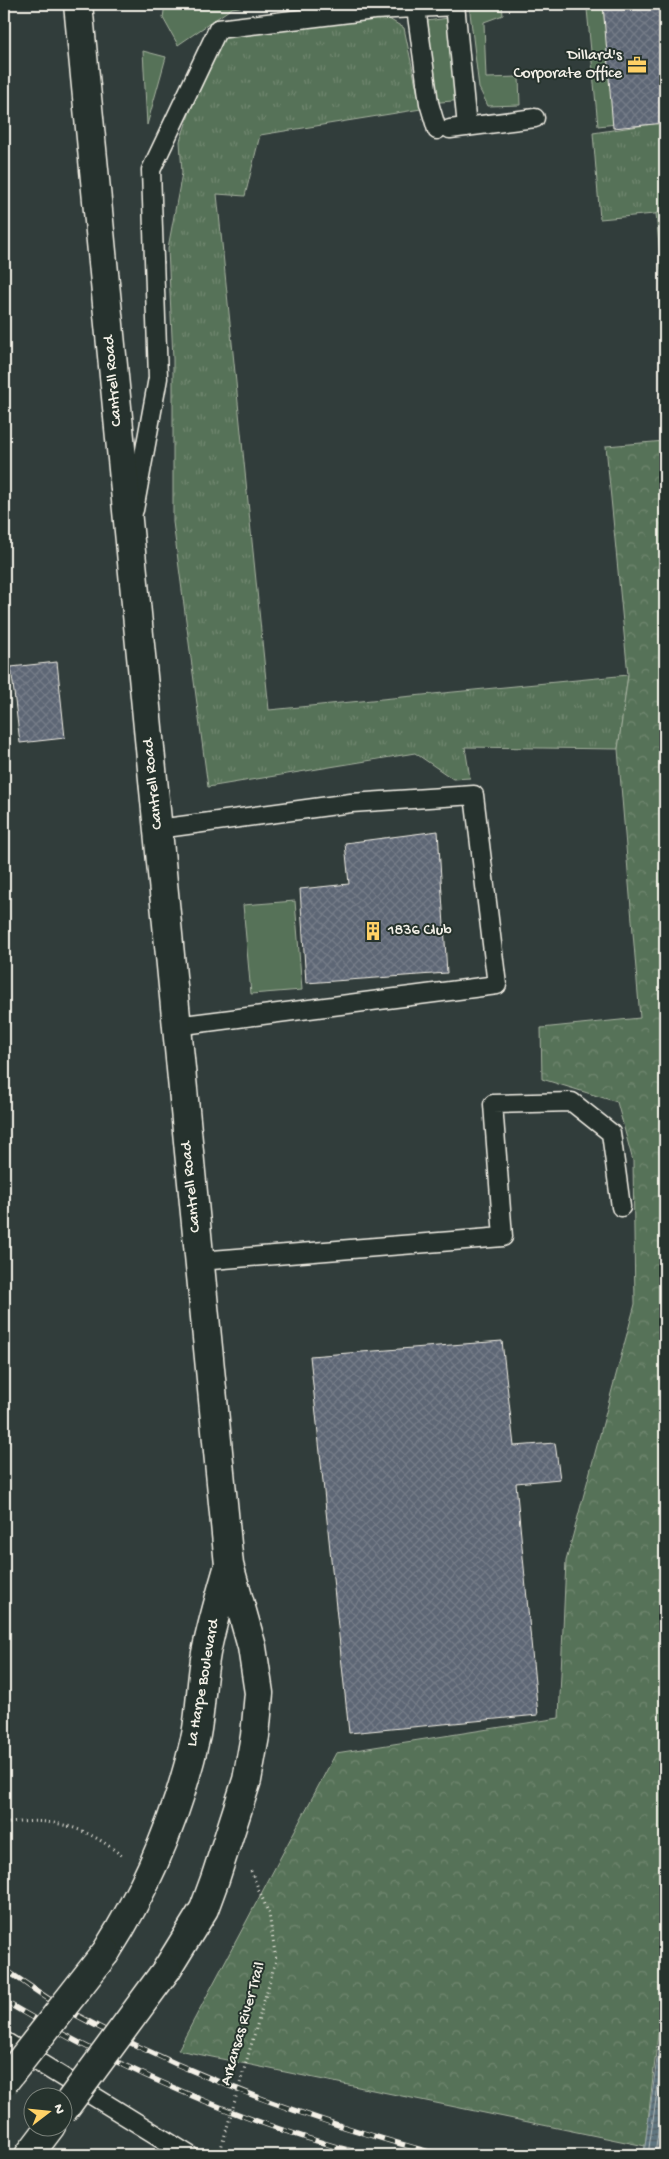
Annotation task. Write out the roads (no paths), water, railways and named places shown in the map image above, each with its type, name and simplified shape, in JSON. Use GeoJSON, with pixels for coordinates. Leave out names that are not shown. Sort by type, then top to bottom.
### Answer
{"type":"FeatureCollection","features":[{"type":"Feature","properties":{"kind":"main road","name":"Cantrell Road"},"geometry":{"type":"LineString","coordinates":[[78,4],[176,1026],[230,1564]]}},
{"type":"Feature","properties":{"kind":"main road","name":"La Harpe Boulevard"},"geometry":{"type":"LineString","coordinates":[[4,2082],[106,1952],[127,1918],[153,1867],[171,1820],[196,1734],[206,1653],[230,1564]]}},
{"type":"Feature","properties":{"kind":"main road","name":"La Harpe Boulevard"},"geometry":{"type":"LineString","coordinates":[[72,2098],[167,1968],[204,1910],[246,1780],[255,1736],[259,1693],[252,1647],[230,1564]]}},
{"type":"Feature","properties":{"kind":"main road"},"geometry":{"type":"LineString","coordinates":[[29,2155],[43,2136]]}},
{"type":"Feature","properties":{"kind":"lane"},"geometry":{"type":"LineString","coordinates":[[129,538],[158,378],[152,170],[218,29],[313,10],[416,8],[456,5],[467,127]]}},
{"type":"Feature","properties":{"kind":"lane"},"geometry":{"type":"LineString","coordinates":[[416,8],[429,103],[443,130],[535,118]]}},
{"type":"Feature","properties":{"kind":"lane"},"geometry":{"type":"LineString","coordinates":[[158,829],[350,803],[474,795],[497,985],[176,1026]]}},
{"type":"Feature","properties":{"kind":"lane"},"geometry":{"type":"LineString","coordinates":[[199,1261],[503,1237],[494,1104],[572,1102],[611,1133],[621,1207]]}},
{"type":"Feature","properties":{"kind":"lane"},"geometry":{"type":"LineString","coordinates":[[4,2041],[189,2155]]}},
{"type":"Feature","properties":{"kind":"water"},"geometry":{"type":"Polygon","coordinates":[[[665,2001],[665,2155],[643,2155],[645,2146],[665,2001]]]}},
{"type":"Feature","properties":{"kind":"railway"},"geometry":{"type":"LineString","coordinates":[[4,1969],[67,2010],[157,2055],[203,2075],[297,2111],[393,2142],[441,2155]]}},
{"type":"Feature","properties":{"kind":"railway"},"geometry":{"type":"LineString","coordinates":[[4,2001],[89,2048],[180,2091],[274,2127],[367,2155]]}},
{"type":"Feature","properties":{"kind":"place","name":"Dillard's Corporate Office"},"geometry":{"type":"Point","coordinates":[637,65]}},
{"type":"Feature","properties":{"kind":"place","name":"1836 Club"},"geometry":{"type":"Point","coordinates":[373,931]}}]}
